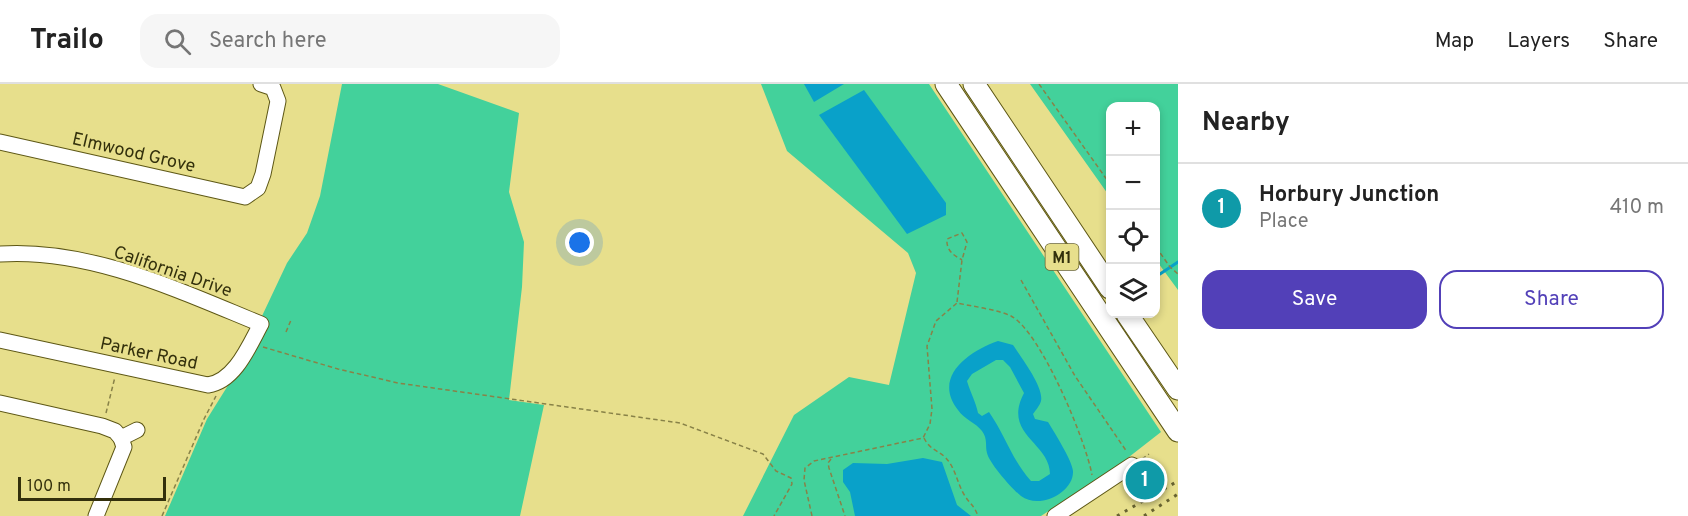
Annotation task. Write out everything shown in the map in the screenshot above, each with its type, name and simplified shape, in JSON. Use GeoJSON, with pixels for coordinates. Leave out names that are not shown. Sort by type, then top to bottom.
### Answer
{"type":"FeatureCollection","features":[{"type":"Feature","properties":{"kind":"highway","name":"M1"},"geometry":{"type":"LineString","coordinates":[[946,84],[1178,430]]}},
{"type":"Feature","properties":{"kind":"highway","name":"M1"},"geometry":{"type":"LineString","coordinates":[[974,84],[1106,282]]}},
{"type":"Feature","properties":{"kind":"highway"},"geometry":{"type":"LineString","coordinates":[[1130,318],[1178,390]]}},
{"type":"Feature","properties":{"kind":"street","name":"Elmwood Grove"},"geometry":{"type":"LineString","coordinates":[[0,142],[245,197],[258,188],[263,174],[278,101],[273,88],[261,84]]}},
{"type":"Feature","properties":{"kind":"street","name":"California Drive"},"geometry":{"type":"LineString","coordinates":[[0,254],[52,256],[138,275],[261,324]]}},
{"type":"Feature","properties":{"kind":"street","name":"Parker Road"},"geometry":{"type":"LineString","coordinates":[[0,340],[208,385],[219,383],[233,371],[261,324]]}},
{"type":"Feature","properties":{"kind":"street"},"geometry":{"type":"LineString","coordinates":[[0,404],[102,426],[115,431],[124,447],[96,516]]}},
{"type":"Feature","properties":{"kind":"street"},"geometry":{"type":"LineString","coordinates":[[121,438],[137,430]]}},
{"type":"Feature","properties":{"kind":"street"},"geometry":{"type":"LineString","coordinates":[[1055,516],[1132,465]]}},
{"type":"Feature","properties":{"kind":"path"},"geometry":{"type":"LineString","coordinates":[[1039,84],[1106,178]]}},
{"type":"Feature","properties":{"kind":"path"},"geometry":{"type":"LineString","coordinates":[[962,260],[952,255],[947,244],[947,239],[962,233],[967,242],[962,260],[957,303],[936,321],[927,346],[932,409],[930,424],[924,438],[929,448],[944,456],[953,468],[965,498],[973,504],[978,516]]}},
{"type":"Feature","properties":{"kind":"path"},"geometry":{"type":"LineString","coordinates":[[1160,254],[1178,274]]}},
{"type":"Feature","properties":{"kind":"path"},"geometry":{"type":"LineString","coordinates":[[1021,280],[1075,376],[1129,455],[1132,465]]}},
{"type":"Feature","properties":{"kind":"path"},"geometry":{"type":"LineString","coordinates":[[957,303],[1011,316],[1028,332],[1059,384],[1089,458],[1095,490]]}},
{"type":"Feature","properties":{"kind":"path"},"geometry":{"type":"LineString","coordinates":[[286,332],[291,320]]}},
{"type":"Feature","properties":{"kind":"path"},"geometry":{"type":"LineString","coordinates":[[250,344],[398,383],[680,423],[764,454],[776,471],[791,478],[792,484],[774,516]]}},
{"type":"Feature","properties":{"kind":"path"},"geometry":{"type":"LineString","coordinates":[[102,426],[118,367]]}},
{"type":"Feature","properties":{"kind":"path"},"geometry":{"type":"LineString","coordinates":[[162,516],[204,418],[218,394],[219,383]]}},
{"type":"Feature","properties":{"kind":"path"},"geometry":{"type":"LineString","coordinates":[[812,516],[804,480],[805,468],[813,461],[832,459],[924,438]]}},
{"type":"Feature","properties":{"kind":"path"},"geometry":{"type":"LineString","coordinates":[[832,459],[828,463],[829,468],[845,516]]}},
{"type":"Feature","properties":{"kind":"green space"},"geometry":{"type":"Polygon","coordinates":[[[342,84],[438,84],[519,113],[509,192],[524,242],[522,287],[509,400],[544,405],[520,516],[165,516],[207,419],[267,319],[262,316],[287,263],[307,233],[320,196],[342,84]]]}},
{"type":"Feature","properties":{"kind":"green space"},"geometry":{"type":"Polygon","coordinates":[[[761,84],[929,84],[1161,432],[1120,464],[1041,516],[743,516],[794,415],[849,377],[889,385],[916,273],[908,253],[787,151],[761,84]]]}},
{"type":"Feature","properties":{"kind":"green space"},"geometry":{"type":"Polygon","coordinates":[[[1030,84],[1178,84],[1178,290],[1160,265],[1160,102],[1106,102],[1106,191],[1030,84]]]}},
{"type":"Feature","properties":{"kind":"water"},"geometry":{"type":"Polygon","coordinates":[[[804,84],[844,84],[814,102],[804,84]]]}},
{"type":"Feature","properties":{"kind":"water"},"geometry":{"type":"Polygon","coordinates":[[[864,90],[946,203],[946,215],[907,234],[819,115],[864,90]]]}},
{"type":"Feature","properties":{"kind":"water"},"geometry":{"type":"Polygon","coordinates":[[[998,341],[1013,345],[1036,380],[1041,401],[1033,414],[1035,419],[1048,422],[1066,453],[1073,471],[1068,486],[1055,497],[1037,501],[1029,500],[1017,493],[992,463],[986,450],[982,431],[958,410],[951,398],[949,387],[957,367],[987,345],[998,341]],[[996,360],[972,374],[967,381],[978,413],[982,416],[989,412],[1024,473],[1031,481],[1039,481],[1050,474],[1048,463],[1023,429],[1019,419],[1019,407],[1024,393],[1010,367],[1003,360],[996,360]]]}},
{"type":"Feature","properties":{"kind":"water"},"geometry":{"type":"Polygon","coordinates":[[[923,458],[942,462],[957,505],[971,516],[855,516],[850,492],[843,482],[843,470],[853,463],[887,464],[923,458]]]}},
{"type":"Feature","properties":{"kind":"waterway"},"geometry":{"type":"LineString","coordinates":[[1160,274],[1178,262]]}},
{"type":"Feature","properties":{"kind":"railway"},"geometry":{"type":"LineString","coordinates":[[1117,516],[1178,481]]}},
{"type":"Feature","properties":{"kind":"railway"},"geometry":{"type":"LineString","coordinates":[[1144,516],[1178,494]]}},
{"type":"Feature","properties":{"kind":"place","name":"Horbury Junction"},"geometry":{"type":"Point","coordinates":[1145,480]}}]}
